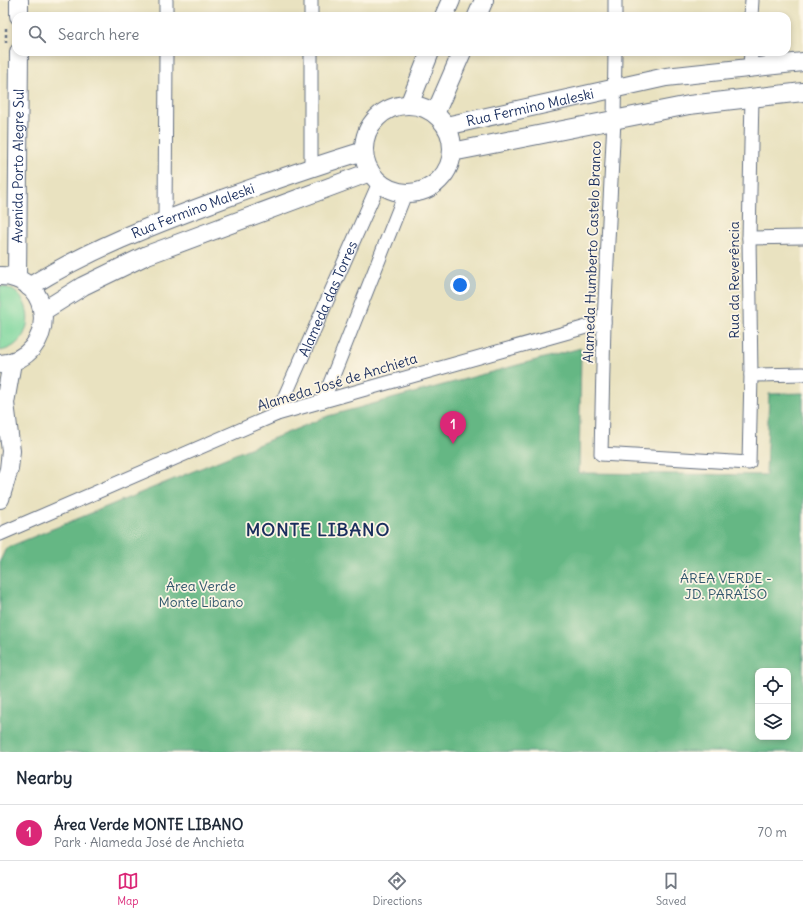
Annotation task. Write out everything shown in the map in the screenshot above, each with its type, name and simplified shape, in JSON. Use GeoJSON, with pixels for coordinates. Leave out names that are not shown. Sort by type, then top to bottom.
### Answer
{"type":"FeatureCollection","features":[{"type":"Feature","properties":{"kind":"street"},"geometry":{"type":"LineString","coordinates":[[19,0],[19,12]]}},
{"type":"Feature","properties":{"kind":"street"},"geometry":{"type":"LineString","coordinates":[[166,0],[166,12]]}},
{"type":"Feature","properties":{"kind":"street"},"geometry":{"type":"LineString","coordinates":[[311,0],[311,12]]}},
{"type":"Feature","properties":{"kind":"street"},"geometry":{"type":"LineString","coordinates":[[446,12],[451,0]]}},
{"type":"Feature","properties":{"kind":"street"},"geometry":{"type":"LineString","coordinates":[[479,12],[484,0]]}},
{"type":"Feature","properties":{"kind":"street"},"geometry":{"type":"LineString","coordinates":[[615,12],[616,0]]}},
{"type":"Feature","properties":{"kind":"street"},"geometry":{"type":"LineString","coordinates":[[752,0],[752,12]]}},
{"type":"Feature","properties":{"kind":"street","name":"Avenida Porto Alegre Sul"},"geometry":{"type":"LineString","coordinates":[[16,281],[19,56]]}},
{"type":"Feature","properties":{"kind":"street"},"geometry":{"type":"LineString","coordinates":[[165,220],[166,56]]}},
{"type":"Feature","properties":{"kind":"street"},"geometry":{"type":"LineString","coordinates":[[311,56],[311,167]]}},
{"type":"Feature","properties":{"kind":"street"},"geometry":{"type":"LineString","coordinates":[[409,105],[428,56]]}},
{"type":"Feature","properties":{"kind":"street"},"geometry":{"type":"LineString","coordinates":[[441,120],[461,56]]}},
{"type":"Feature","properties":{"kind":"street","name":"Alameda Humberto Castelo Branco"},"geometry":{"type":"LineString","coordinates":[[615,56],[614,120],[604,322],[601,454],[749,463]]}},
{"type":"Feature","properties":{"kind":"street","name":"Rua Fermino Maleski"},"geometry":{"type":"LineString","coordinates":[[441,120],[614,89],[750,60],[803,62]]}},
{"type":"Feature","properties":{"kind":"street","name":"Rua Fermino Maleski"},"geometry":{"type":"LineString","coordinates":[[452,152],[690,105],[803,92]]}},
{"type":"Feature","properties":{"kind":"street","name":"Rua da Reverência"},"geometry":{"type":"LineString","coordinates":[[749,463],[751,375],[749,238],[752,97]]}},
{"type":"Feature","properties":{"kind":"street"},"geometry":{"type":"LineString","coordinates":[[400,105],[409,105],[429,109],[441,120],[450,131],[452,152],[451,162],[444,175],[433,186],[420,192],[405,194],[391,190],[374,178],[364,159],[364,151],[368,130],[376,118],[387,110],[400,105]]}},
{"type":"Feature","properties":{"kind":"street","name":"Rua Fermino Maleski"},"geometry":{"type":"LineString","coordinates":[[16,281],[93,251],[165,220],[311,167],[364,151]]}},
{"type":"Feature","properties":{"kind":"street","name":"Rua Fermino Maleski"},"geometry":{"type":"LineString","coordinates":[[43,311],[83,286],[147,255],[374,178]]}},
{"type":"Feature","properties":{"kind":"street","name":"Alameda das Torres"},"geometry":{"type":"LineString","coordinates":[[277,414],[374,178]]}},
{"type":"Feature","properties":{"kind":"street"},"geometry":{"type":"LineString","coordinates":[[323,401],[405,194]]}},
{"type":"Feature","properties":{"kind":"street"},"geometry":{"type":"LineString","coordinates":[[749,238],[803,237]]}},
{"type":"Feature","properties":{"kind":"street"},"geometry":{"type":"LineString","coordinates":[[0,499],[9,469],[11,451],[5,403],[6,363],[26,354],[35,346],[42,329],[43,311],[38,298],[16,281]]}},
{"type":"Feature","properties":{"kind":"street","name":"Alameda José de Anchieta"},"geometry":{"type":"LineString","coordinates":[[0,534],[277,414],[604,322]]}},
{"type":"Feature","properties":{"kind":"street"},"geometry":{"type":"LineString","coordinates":[[751,375],[803,374]]}},
{"type":"Feature","properties":{"kind":"green space"},"geometry":{"type":"Polygon","coordinates":[[[0,286],[12,290],[21,297],[26,307],[28,318],[26,329],[21,339],[12,347],[0,351],[0,286]]]}},
{"type":"Feature","properties":{"kind":"green space"},"geometry":{"type":"Polygon","coordinates":[[[581,348],[579,473],[766,475],[769,394],[803,393],[803,752],[0,752],[0,561],[6,548],[328,416],[581,348]]]}},
{"type":"Feature","properties":{"kind":"place","name":"Área Verde MONTE LIBANO"},"geometry":{"type":"Point","coordinates":[453,444]}},
{"type":"Feature","properties":{"kind":"district","name":"MONTE LIBANO"},"geometry":{"type":"Point","coordinates":[318,530]}},
{"type":"Feature","properties":{"kind":"park label","name":"ÁREA VERDE - JD. PARAÍSO"},"geometry":{"type":"Point","coordinates":[726,586]}},
{"type":"Feature","properties":{"kind":"park label","name":"Área Verde Monte Líbano"},"geometry":{"type":"Point","coordinates":[201,594]}}]}
